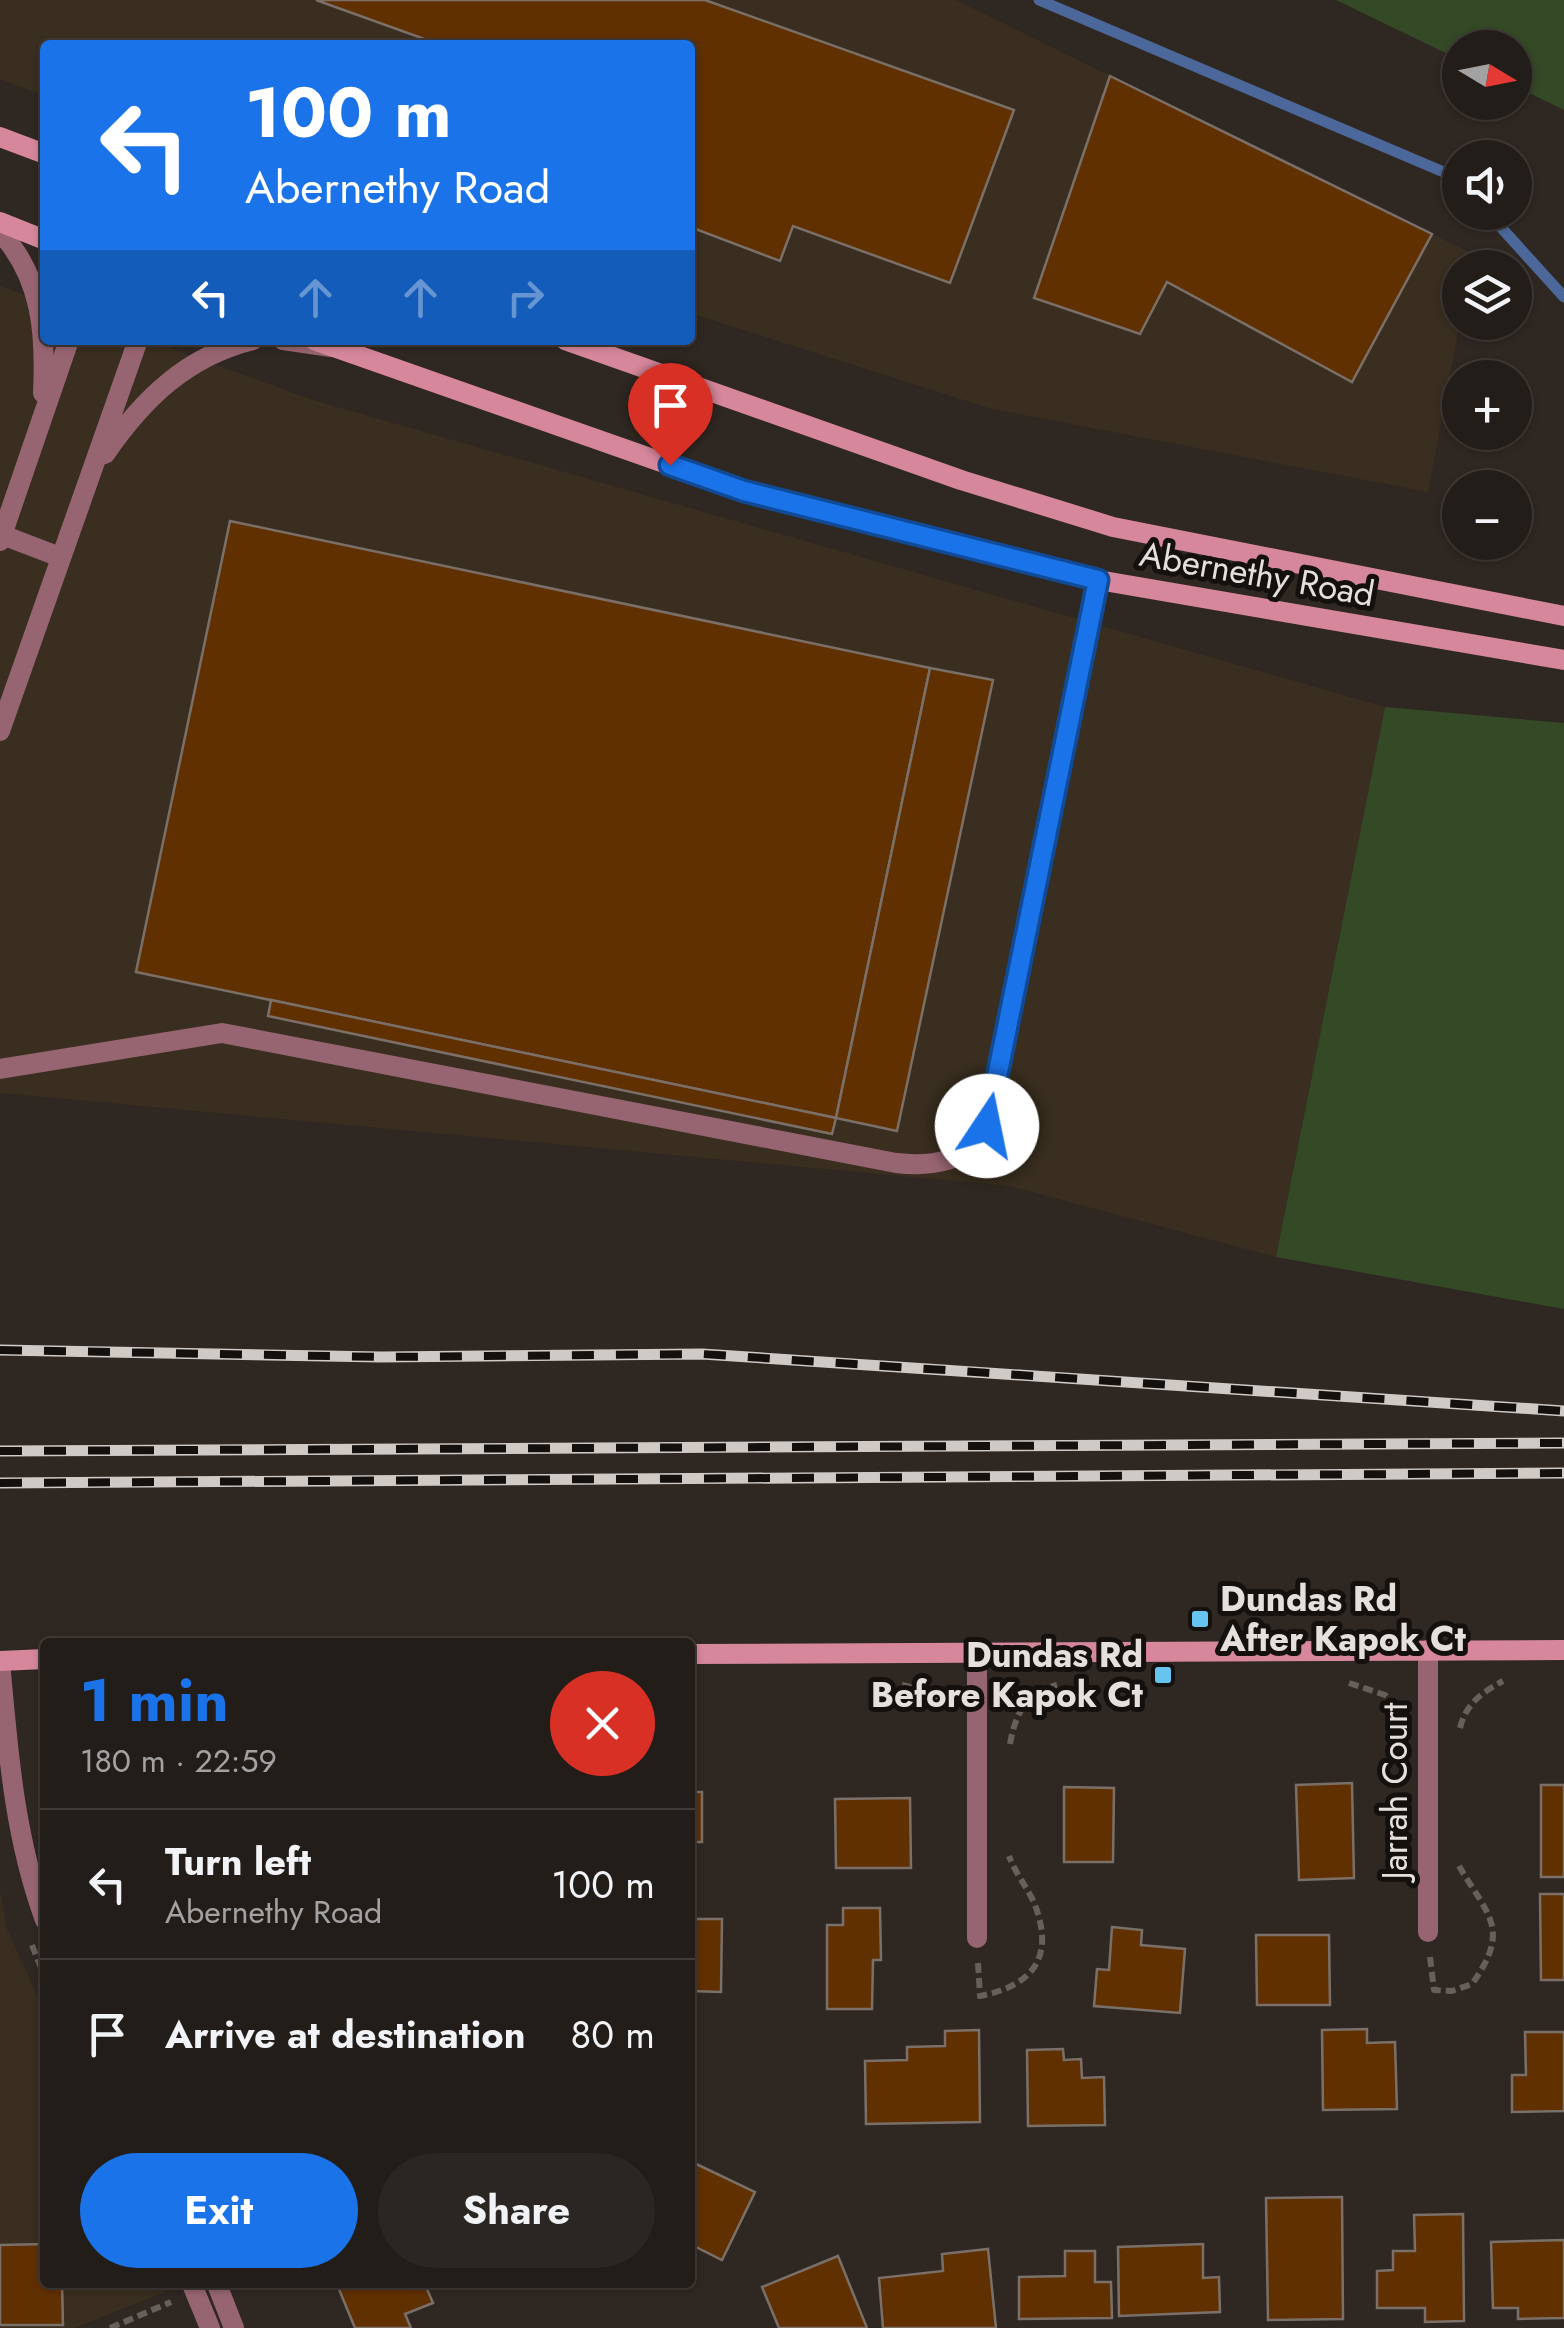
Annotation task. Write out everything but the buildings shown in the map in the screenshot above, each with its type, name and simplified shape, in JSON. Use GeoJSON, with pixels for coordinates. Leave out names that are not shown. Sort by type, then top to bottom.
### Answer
{"type":"FeatureCollection","features":[{"type":"Feature","properties":{"kind":"main road"},"geometry":{"type":"LineString","coordinates":[[0,137],[40,152]]}},
{"type":"Feature","properties":{"kind":"main road"},"geometry":{"type":"LineString","coordinates":[[0,222],[40,238]]}},
{"type":"Feature","properties":{"kind":"main road","name":"Abernethy Road"},"geometry":{"type":"LineString","coordinates":[[327,345],[744,491],[1098,580],[1564,660]]}},
{"type":"Feature","properties":{"kind":"main road","name":"Abernethy Road"},"geometry":{"type":"LineString","coordinates":[[579,345],[961,480],[1113,527],[1564,616]]}},
{"type":"Feature","properties":{"kind":"main road"},"geometry":{"type":"LineString","coordinates":[[695,1654],[1564,1650]]}},
{"type":"Feature","properties":{"kind":"main road"},"geometry":{"type":"LineString","coordinates":[[0,1661],[40,1659]]}},
{"type":"Feature","properties":{"kind":"street"},"geometry":{"type":"LineString","coordinates":[[0,232],[21,254],[35,286],[40,321]]}},
{"type":"Feature","properties":{"kind":"street"},"geometry":{"type":"LineString","coordinates":[[41,420],[43,345]]}},
{"type":"Feature","properties":{"kind":"street"},"geometry":{"type":"LineString","coordinates":[[60,557],[1,537],[67,345]]}},
{"type":"Feature","properties":{"kind":"street"},"geometry":{"type":"LineString","coordinates":[[0,731],[136,345]]}},
{"type":"Feature","properties":{"kind":"street"},"geometry":{"type":"LineString","coordinates":[[87,480],[131,416],[179,372],[220,348],[233,345]]}},
{"type":"Feature","properties":{"kind":"street"},"geometry":{"type":"LineString","coordinates":[[0,1069],[222,1033],[896,1163],[921,1166],[968,1152],[980,1143],[987,1126],[1098,580]]}},
{"type":"Feature","properties":{"kind":"street"},"geometry":{"type":"LineString","coordinates":[[977,1650],[977,1938]]}},
{"type":"Feature","properties":{"kind":"street","name":"Jarrah Court"},"geometry":{"type":"LineString","coordinates":[[1428,1650],[1428,1932]]}},
{"type":"Feature","properties":{"kind":"street"},"geometry":{"type":"LineString","coordinates":[[0,1661],[14,1810],[29,1878],[40,1907]]}},
{"type":"Feature","properties":{"kind":"street"},"geometry":{"type":"LineString","coordinates":[[194,2288],[210,2328]]}},
{"type":"Feature","properties":{"kind":"street"},"geometry":{"type":"LineString","coordinates":[[218,2288],[234,2328]]}},
{"type":"Feature","properties":{"kind":"path"},"geometry":{"type":"LineString","coordinates":[[1329,1683],[1366,1686],[1386,1695],[1398,1705],[1410,1740],[1456,1742],[1464,1712],[1480,1694],[1503,1681],[1518,1681]]}},
{"type":"Feature","properties":{"kind":"path"},"geometry":{"type":"LineString","coordinates":[[900,1684],[925,1690],[950,1708]]}},
{"type":"Feature","properties":{"kind":"path"},"geometry":{"type":"LineString","coordinates":[[976,1749],[1010,1749],[1015,1717],[1026,1700],[1052,1686],[1072,1685]]}},
{"type":"Feature","properties":{"kind":"path"},"geometry":{"type":"LineString","coordinates":[[977,1938],[980,1996],[1002,1992],[1036,1968],[1042,1947],[1039,1918],[1009,1858],[1008,1842]]}},
{"type":"Feature","properties":{"kind":"path"},"geometry":{"type":"LineString","coordinates":[[1428,1932],[1434,1990],[1452,1991],[1472,1984],[1494,1945],[1495,1923],[1460,1866],[1459,1848]]}},
{"type":"Feature","properties":{"kind":"path"},"geometry":{"type":"LineString","coordinates":[[110,2328],[189,2288]]}},
{"type":"Feature","properties":{"kind":"shaded area"},"geometry":{"type":"Polygon","coordinates":[[[0,0],[956,0],[1465,250],[1442,250],[1442,340],[1457,340],[1453,360],[1442,360],[1442,418],[1428,492],[992,409],[695,315],[695,40],[40,40],[40,94],[0,79],[0,0]]]}},
{"type":"Feature","properties":{"kind":"shaded area"},"geometry":{"type":"Polygon","coordinates":[[[0,286],[40,300],[40,345],[162,345],[313,400],[1385,707],[1276,1257],[1009,1186],[0,1093],[0,286]]]}},
{"type":"Feature","properties":{"kind":"shaded area"},"geometry":{"type":"Polygon","coordinates":[[[0,1890],[7,1929],[40,2002],[40,2288],[163,2288],[165,2292],[75,2328],[0,2328],[0,1890]]]}},
{"type":"Feature","properties":{"kind":"green space"},"geometry":{"type":"Polygon","coordinates":[[[1336,0],[1564,0],[1564,110],[1532,94],[1532,30],[1442,30],[1442,51],[1336,0]]]}},
{"type":"Feature","properties":{"kind":"green space"},"geometry":{"type":"Polygon","coordinates":[[[1385,707],[1564,723],[1564,1309],[1276,1257],[1385,707]]]}},
{"type":"Feature","properties":{"kind":"waterway"},"geometry":{"type":"LineString","coordinates":[[1039,0],[1442,171]]}},
{"type":"Feature","properties":{"kind":"waterway"},"geometry":{"type":"LineString","coordinates":[[1503,230],[1564,297]]}},
{"type":"Feature","properties":{"kind":"railway"},"geometry":{"type":"LineString","coordinates":[[0,1350],[381,1357],[702,1354],[1564,1411]]}},
{"type":"Feature","properties":{"kind":"railway"},"geometry":{"type":"LineString","coordinates":[[0,1451],[1564,1443]]}},
{"type":"Feature","properties":{"kind":"railway"},"geometry":{"type":"LineString","coordinates":[[0,1483],[1564,1473]]}},
{"type":"Feature","properties":{"kind":"place","name":"Dundas Rd After Kapok Ct"},"geometry":{"type":"Point","coordinates":[1200,1619]}},
{"type":"Feature","properties":{"kind":"place","name":"Dundas Rd Before Kapok Ct"},"geometry":{"type":"Point","coordinates":[1163,1675]}},
{"type":"Feature","properties":{"kind":"route"},"geometry":{"type":"LineString","coordinates":[[670,465],[744,491],[1098,580],[987,1126]]}}]}
